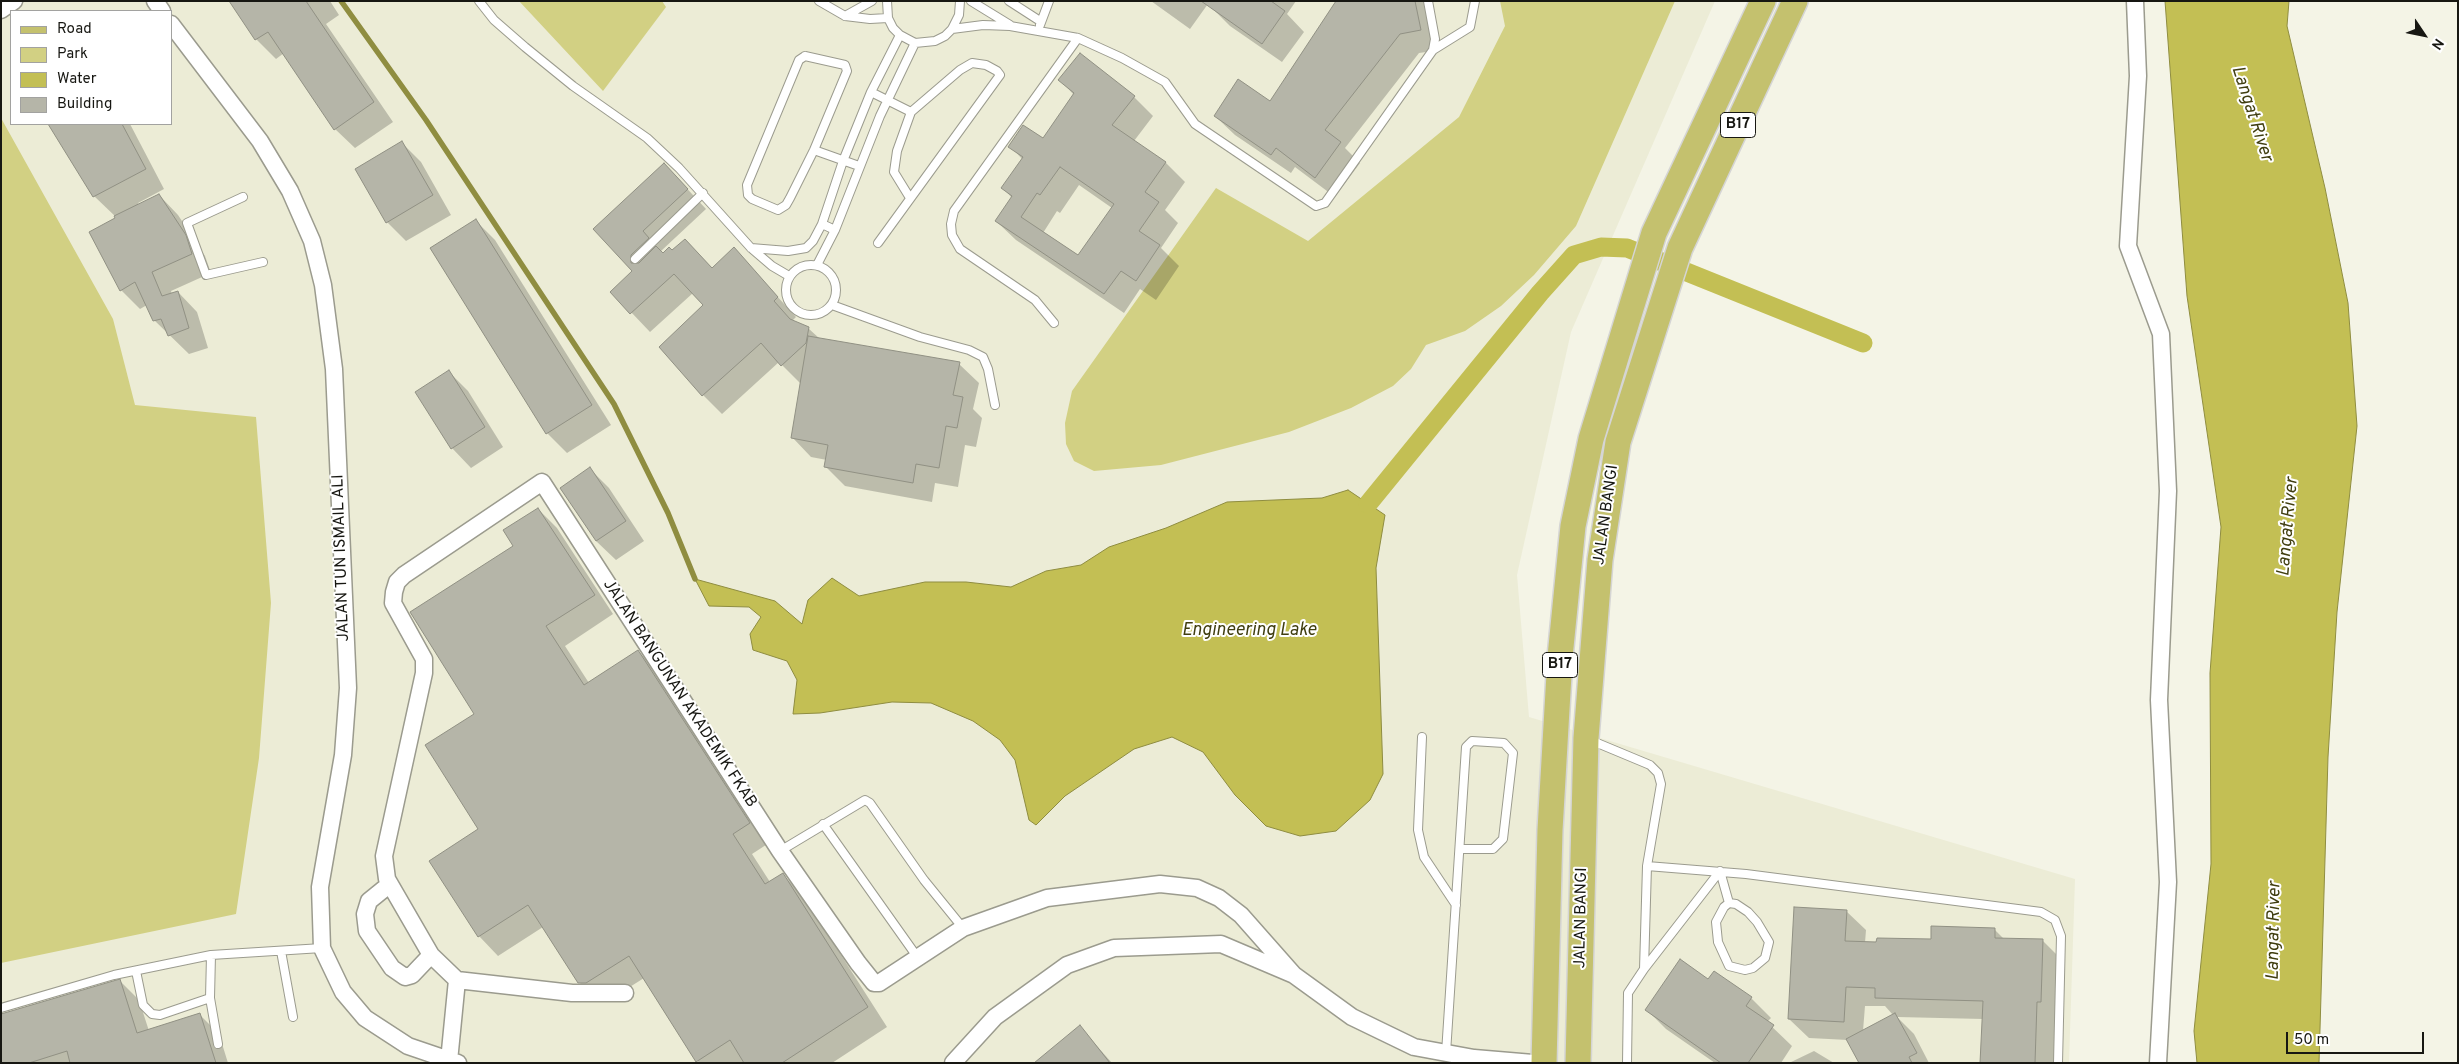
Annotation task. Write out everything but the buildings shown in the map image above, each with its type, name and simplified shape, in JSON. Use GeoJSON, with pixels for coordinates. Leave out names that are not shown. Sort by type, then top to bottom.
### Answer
{"type":"FeatureCollection","features":[{"type":"Feature","properties":{"kind":"main road","name":"JALAN BANGI"},"geometry":{"type":"LineString","coordinates":[[1544,1063],[1551,820],[1560,657],[1573,526],[1592,439],[1639,276],[1654,232],[1764,1]]}},
{"type":"Feature","properties":{"kind":"main road","name":"JALAN BANGI"},"geometry":{"type":"LineString","coordinates":[[1578,1063],[1586,738],[1600,560],[1618,442],[1680,248],[1795,1]]}},
{"type":"Feature","properties":{"kind":"street"},"geometry":{"type":"LineString","coordinates":[[1,10],[14,1]]}},
{"type":"Feature","properties":{"kind":"street"},"geometry":{"type":"LineString","coordinates":[[2135,1],[2138,76],[2128,246],[2161,334],[2168,491],[2159,700],[2168,882],[2158,1063]]}},
{"type":"Feature","properties":{"kind":"street","name":"JALAN TUN ISMAIL ALI"},"geometry":{"type":"LineString","coordinates":[[172,25],[260,141],[290,191],[312,241],[323,286],[334,369],[348,688],[343,755],[320,887],[322,948],[343,992],[366,1018],[408,1046],[454,1062]]}},
{"type":"Feature","properties":{"kind":"street","name":"JALAN BANGUNAN AKADEMIK FKAB"},"geometry":{"type":"LineString","coordinates":[[457,980],[431,954],[390,884],[384,856],[424,674],[424,659],[393,603],[397,582],[404,575],[542,482],[780,851],[870,979],[879,983],[963,928],[1047,898],[1160,884],[1197,888],[1219,898],[1241,915],[1294,975]]}},
{"type":"Feature","properties":{"kind":"street"},"geometry":{"type":"LineString","coordinates":[[390,884],[369,901],[365,914],[367,931],[392,968],[405,977],[412,975],[431,954]]}},
{"type":"Feature","properties":{"kind":"street"},"geometry":{"type":"LineString","coordinates":[[953,1063],[995,1017],[1067,965],[1114,948],[1221,944],[1294,975],[1352,1017],[1414,1047],[1474,1058],[1533,1063]]}},
{"type":"Feature","properties":{"kind":"street"},"geometry":{"type":"LineString","coordinates":[[454,1062],[457,980],[572,993],[625,993]]}},
{"type":"Feature","properties":{"kind":"lane"},"geometry":{"type":"LineString","coordinates":[[479,1],[494,20],[525,47],[574,86],[647,138],[703,193],[751,248],[772,266],[789,276]]}},
{"type":"Feature","properties":{"kind":"lane"},"geometry":{"type":"LineString","coordinates":[[819,1],[845,16],[870,19],[888,18]]}},
{"type":"Feature","properties":{"kind":"lane"},"geometry":{"type":"LineString","coordinates":[[845,16],[872,1]]}},
{"type":"Feature","properties":{"kind":"lane"},"geometry":{"type":"LineString","coordinates":[[887,1],[888,18],[900,35],[915,43],[935,41],[952,29],[983,25],[1010,26],[1078,38],[1122,58],[1165,82],[1195,124],[1316,206],[1325,203],[1433,50],[1470,27],[1475,1]]}},
{"type":"Feature","properties":{"kind":"lane"},"geometry":{"type":"LineString","coordinates":[[952,29],[959,15],[960,1]]}},
{"type":"Feature","properties":{"kind":"lane"},"geometry":{"type":"LineString","coordinates":[[971,1],[1010,26]]}},
{"type":"Feature","properties":{"kind":"lane"},"geometry":{"type":"LineString","coordinates":[[1009,1],[1040,21]]}},
{"type":"Feature","properties":{"kind":"lane"},"geometry":{"type":"LineString","coordinates":[[1039,32],[1040,21],[1049,1]]}},
{"type":"Feature","properties":{"kind":"lane"},"geometry":{"type":"LineString","coordinates":[[1428,1],[1435,38],[1433,50]]}},
{"type":"Feature","properties":{"kind":"lane"},"geometry":{"type":"LineString","coordinates":[[751,248],[788,251],[806,248],[813,241],[822,224],[842,161],[871,92],[900,35]]}},
{"type":"Feature","properties":{"kind":"lane"},"geometry":{"type":"LineString","coordinates":[[1054,323],[1035,300],[960,249],[952,235],[951,224],[954,211],[1078,38]]}},
{"type":"Feature","properties":{"kind":"lane"},"geometry":{"type":"LineString","coordinates":[[817,265],[835,230],[858,166],[915,43]]}},
{"type":"Feature","properties":{"kind":"lane"},"geometry":{"type":"LineString","coordinates":[[805,56],[846,65],[847,68],[814,150],[786,205],[778,210],[748,195],[747,185],[799,60],[805,56]]}},
{"type":"Feature","properties":{"kind":"lane"},"geometry":{"type":"LineString","coordinates":[[878,243],[1000,75],[986,65],[972,63],[960,70],[911,112],[897,151],[894,172],[910,198]]}},
{"type":"Feature","properties":{"kind":"lane"},"geometry":{"type":"LineString","coordinates":[[871,92],[911,112]]}},
{"type":"Feature","properties":{"kind":"lane"},"geometry":{"type":"LineString","coordinates":[[814,150],[858,166]]}},
{"type":"Feature","properties":{"kind":"lane"},"geometry":{"type":"LineString","coordinates":[[635,258],[703,193]]}},
{"type":"Feature","properties":{"kind":"lane"},"geometry":{"type":"LineString","coordinates":[[243,197],[187,223],[206,275],[263,262]]}},
{"type":"Feature","properties":{"kind":"lane"},"geometry":{"type":"LineString","coordinates":[[822,224],[835,230]]}},
{"type":"Feature","properties":{"kind":"lane"},"geometry":{"type":"LineString","coordinates":[[817,265],[828,270],[835,281],[837,293],[832,305],[822,314],[809,316],[796,312],[786,296],[785,289],[789,276],[801,266],[817,265]]}},
{"type":"Feature","properties":{"kind":"lane"},"geometry":{"type":"LineString","coordinates":[[832,305],[920,337],[969,350],[983,357],[988,369],[995,405]]}},
{"type":"Feature","properties":{"kind":"lane"},"geometry":{"type":"LineString","coordinates":[[1422,737],[1418,830],[1424,858],[1456,905]]}},
{"type":"Feature","properties":{"kind":"lane"},"geometry":{"type":"LineString","coordinates":[[1586,738],[1650,765],[1658,773],[1661,784],[1647,866],[1644,969]]}},
{"type":"Feature","properties":{"kind":"lane"},"geometry":{"type":"LineString","coordinates":[[1446,1053],[1466,747],[1472,741],[1482,740],[1504,743],[1513,753],[1503,839],[1493,849],[1460,849]]}},
{"type":"Feature","properties":{"kind":"lane"},"geometry":{"type":"LineString","coordinates":[[780,851],[865,800],[870,803],[924,880],[963,928]]}},
{"type":"Feature","properties":{"kind":"lane"},"geometry":{"type":"LineString","coordinates":[[823,824],[918,958]]}},
{"type":"Feature","properties":{"kind":"lane"},"geometry":{"type":"LineString","coordinates":[[1647,866],[1720,871],[2041,912],[2055,920],[2062,936],[2058,1063]]}},
{"type":"Feature","properties":{"kind":"lane"},"geometry":{"type":"LineString","coordinates":[[1720,871],[1730,903]]}},
{"type":"Feature","properties":{"kind":"lane"},"geometry":{"type":"LineString","coordinates":[[1627,1063],[1628,994],[1644,969],[1720,871]]}},
{"type":"Feature","properties":{"kind":"lane"},"geometry":{"type":"LineString","coordinates":[[1730,903],[1736,904],[1748,912],[1757,922],[1769,942],[1765,958],[1753,968],[1737,969],[1729,966],[1718,942],[1716,922],[1724,907],[1730,903]]}},
{"type":"Feature","properties":{"kind":"lane"},"geometry":{"type":"LineString","coordinates":[[1,1008],[114,975],[212,955],[322,948]]}},
{"type":"Feature","properties":{"kind":"lane"},"geometry":{"type":"LineString","coordinates":[[281,951],[293,1017]]}},
{"type":"Feature","properties":{"kind":"lane"},"geometry":{"type":"LineString","coordinates":[[212,955],[210,998],[218,1044]]}},
{"type":"Feature","properties":{"kind":"lane"},"geometry":{"type":"LineString","coordinates":[[136,971],[143,1005],[152,1014],[160,1015],[210,998]]}},
{"type":"Feature","properties":{"kind":"shaded area"},"geometry":{"type":"Polygon","coordinates":[[[1,1],[1715,1],[1571,332],[1517,575],[1529,717],[2075,879],[2069,1063],[1,1063],[1,1]]]}},
{"type":"Feature","properties":{"kind":"green space"},"geometry":{"type":"Polygon","coordinates":[[[519,1],[662,1],[666,7],[603,91],[519,1]]]}},
{"type":"Feature","properties":{"kind":"green space"},"geometry":{"type":"Polygon","coordinates":[[[1500,1],[1675,1],[1576,226],[1534,275],[1501,306],[1465,331],[1426,345],[1411,369],[1393,386],[1351,408],[1289,432],[1161,465],[1094,471],[1074,461],[1066,444],[1065,423],[1072,391],[1216,188],[1308,241],[1459,117],[1505,26],[1500,1]]]}},
{"type":"Feature","properties":{"kind":"green space"},"geometry":{"type":"Polygon","coordinates":[[[1,118],[113,319],[135,405],[256,417],[271,603],[259,758],[236,914],[1,963],[1,118]]]}},
{"type":"Feature","properties":{"kind":"water","name":"Langat River"},"geometry":{"type":"Polygon","coordinates":[[[2165,1],[2289,1],[2287,26],[2325,188],[2348,303],[2357,426],[2337,612],[2328,757],[2319,1063],[2197,1063],[2194,1031],[2211,864],[2210,673],[2221,527],[2187,296],[2165,1]]]}},
{"type":"Feature","properties":{"kind":"water","name":"Engineering Lake"},"geometry":{"type":"Polygon","coordinates":[[[1348,490],[1385,515],[1376,568],[1383,774],[1370,800],[1336,831],[1300,836],[1266,826],[1235,795],[1203,752],[1172,737],[1134,749],[1065,796],[1036,825],[1029,820],[1015,760],[1000,740],[973,721],[931,703],[892,702],[820,713],[793,714],[797,680],[787,661],[753,650],[750,634],[761,617],[749,607],[709,606],[695,579],[775,601],[802,624],[808,600],[832,578],[859,596],[925,582],[966,582],[1011,587],[1046,571],[1081,565],[1109,547],[1166,528],[1227,502],[1322,498],[1348,490]]]}},
{"type":"Feature","properties":{"kind":"waterway"},"geometry":{"type":"LineString","coordinates":[[341,1],[426,120],[614,404],[668,513],[695,579]]}},
{"type":"Feature","properties":{"kind":"waterway"},"geometry":{"type":"LineString","coordinates":[[1368,504],[1540,293],[1574,255],[1601,247],[1627,248],[1863,343]]}}]}
